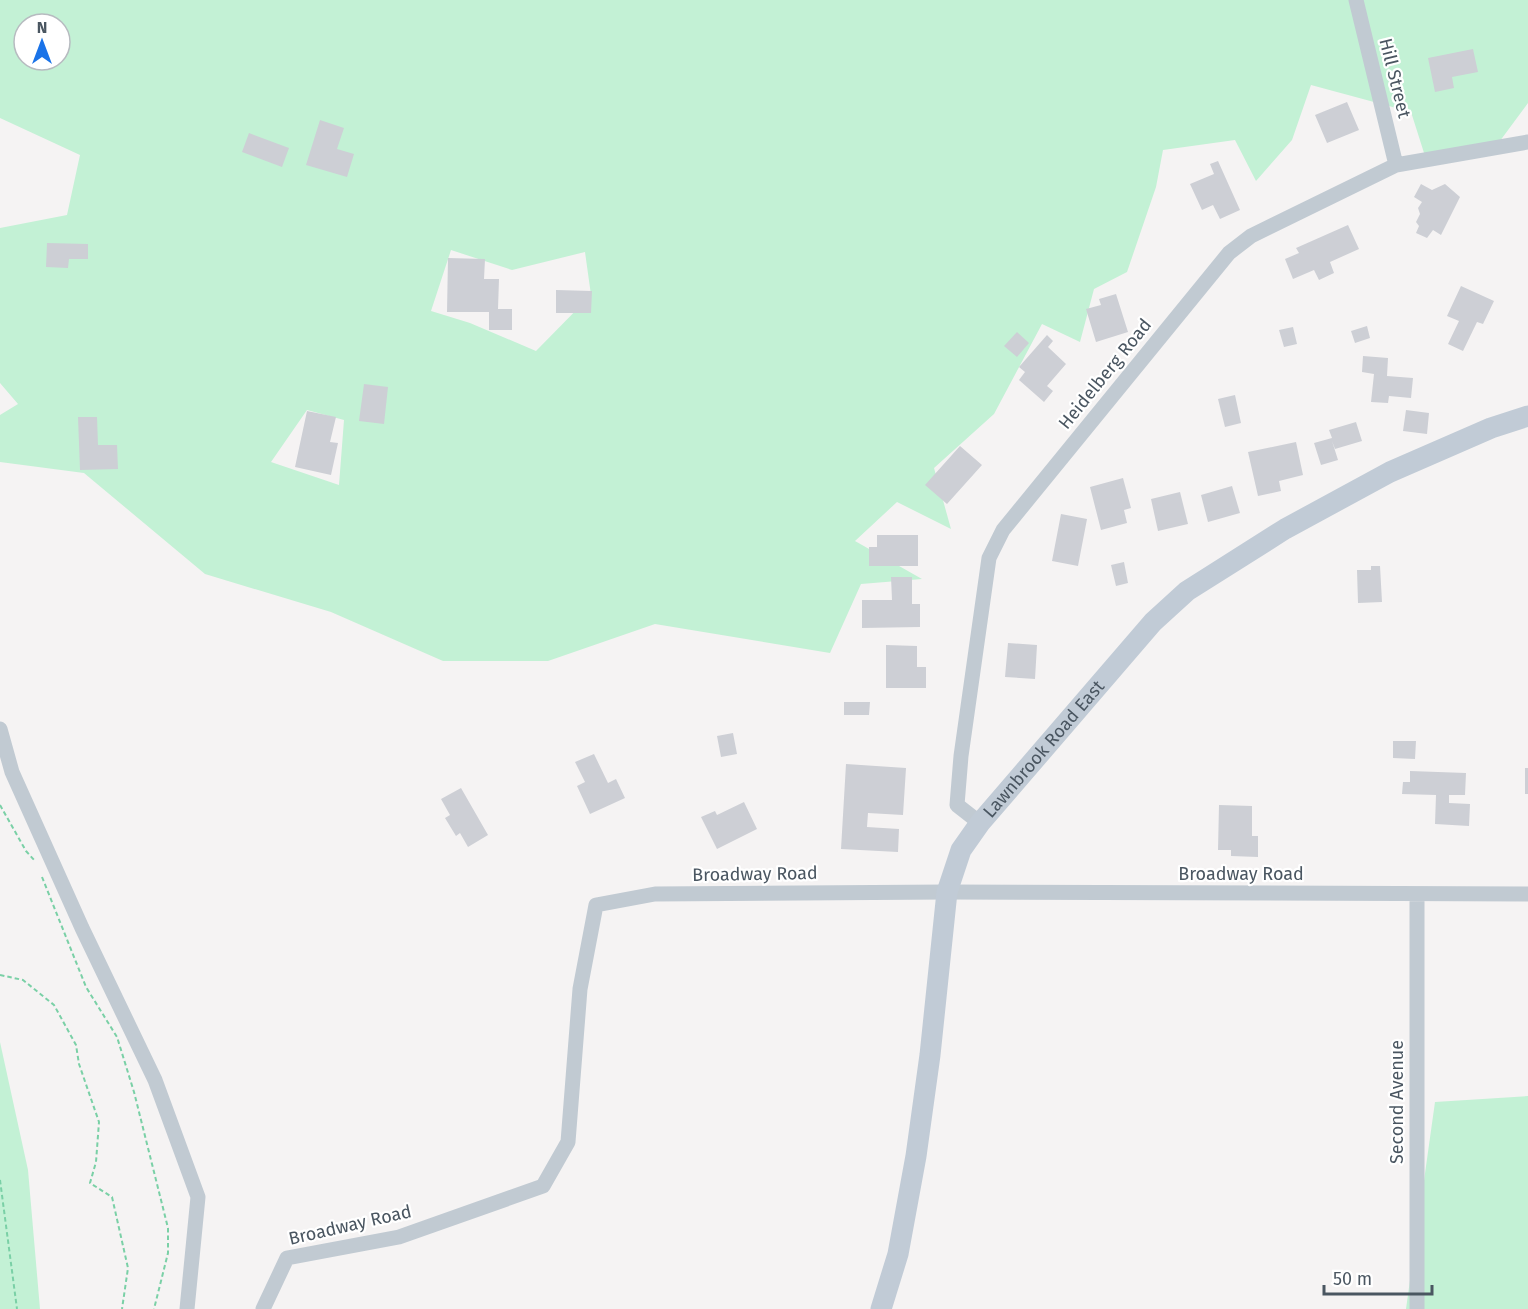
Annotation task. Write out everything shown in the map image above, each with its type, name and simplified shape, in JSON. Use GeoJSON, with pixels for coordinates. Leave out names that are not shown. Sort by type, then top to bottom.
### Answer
{"type":"FeatureCollection","features":[{"type":"Feature","properties":{"kind":"street","name":"Hill Street"},"geometry":{"type":"LineString","coordinates":[[1356,0],[1396,165]]}},
{"type":"Feature","properties":{"kind":"street","name":"Heidelberg Road"},"geometry":{"type":"LineString","coordinates":[[980,823],[957,806],[961,756],[989,558],[1003,530],[1229,253],[1251,236],[1396,165],[1528,142]]}},
{"type":"Feature","properties":{"kind":"street","name":"Lawnbrook Road East"},"geometry":{"type":"LineString","coordinates":[[881,1309],[898,1254],[916,1156],[930,1055],[947,892],[961,850],[980,823],[1107,673],[1153,622],[1187,591],[1285,529],[1390,472],[1491,428],[1528,416]]}},
{"type":"Feature","properties":{"kind":"street"},"geometry":{"type":"LineString","coordinates":[[0,729],[12,772],[82,928],[155,1080],[198,1197],[187,1309]]}},
{"type":"Feature","properties":{"kind":"street","name":"Broadway Road"},"geometry":{"type":"LineString","coordinates":[[263,1309],[287,1258],[399,1237],[543,1186],[568,1142],[580,989],[596,905],[656,894],[947,892],[1528,894]]}},
{"type":"Feature","properties":{"kind":"street","name":"Second Avenue"},"geometry":{"type":"LineString","coordinates":[[1417,894],[1417,1309]]}},
{"type":"Feature","properties":{"kind":"path"},"geometry":{"type":"LineString","coordinates":[[0,805],[26,851],[36,862]]}},
{"type":"Feature","properties":{"kind":"path"},"geometry":{"type":"LineString","coordinates":[[40,873],[86,987],[117,1037],[134,1092],[168,1228],[168,1253],[154,1309]]}},
{"type":"Feature","properties":{"kind":"path"},"geometry":{"type":"LineString","coordinates":[[0,975],[23,980],[54,1005],[76,1045],[79,1064],[99,1122],[96,1162],[90,1183],[112,1197],[128,1268],[122,1309]]}},
{"type":"Feature","properties":{"kind":"path"},"geometry":{"type":"LineString","coordinates":[[0,1180],[17,1309]]}},
{"type":"Feature","properties":{"kind":"green space"},"geometry":{"type":"Polygon","coordinates":[[[0,0],[1528,0],[1528,103],[1494,149],[1425,156],[1411,112],[1311,85],[1292,140],[1256,181],[1235,140],[1163,150],[1156,187],[1127,272],[1094,289],[1080,342],[1042,324],[994,414],[934,468],[951,529],[897,502],[855,541],[922,579],[861,584],[830,653],[655,624],[548,661],[443,661],[331,612],[205,574],[84,473],[0,462],[0,415],[18,404],[0,383],[0,228],[67,215],[80,155],[0,118],[0,0]],[[451,250],[431,311],[470,323],[536,351],[591,295],[585,252],[512,270],[451,250]],[[307,410],[271,462],[339,485],[344,420],[307,410]]]}},
{"type":"Feature","properties":{"kind":"green space"},"geometry":{"type":"Polygon","coordinates":[[[0,1042],[28,1170],[40,1309],[0,1309],[0,1042]]]}},
{"type":"Feature","properties":{"kind":"green space"},"geometry":{"type":"Polygon","coordinates":[[[1528,1096],[1528,1309],[1406,1309],[1435,1102],[1528,1096]]]}},
{"type":"Feature","properties":{"kind":"building"},"geometry":{"type":"Polygon","coordinates":[[[1473,49],[1478,72],[1452,77],[1454,88],[1435,92],[1428,58],[1473,49]]]}},
{"type":"Feature","properties":{"kind":"building"},"geometry":{"type":"Polygon","coordinates":[[[1347,102],[1359,130],[1327,143],[1315,115],[1347,102]]]}},
{"type":"Feature","properties":{"kind":"building"},"geometry":{"type":"Polygon","coordinates":[[[320,120],[344,128],[337,149],[354,154],[347,177],[306,165],[320,120]]]}},
{"type":"Feature","properties":{"kind":"building"},"geometry":{"type":"Polygon","coordinates":[[[249,133],[289,148],[282,167],[242,152],[249,133]]]}},
{"type":"Feature","properties":{"kind":"building"},"geometry":{"type":"Polygon","coordinates":[[[1218,161],[1240,210],[1220,219],[1213,205],[1202,210],[1190,184],[1214,174],[1210,164],[1218,161]]]}},
{"type":"Feature","properties":{"kind":"building"},"geometry":{"type":"Polygon","coordinates":[[[1421,184],[1432,190],[1445,184],[1460,197],[1441,235],[1433,230],[1427,238],[1416,233],[1419,226],[1416,222],[1420,214],[1418,208],[1422,202],[1414,197],[1421,184]]]}},
{"type":"Feature","properties":{"kind":"building"},"geometry":{"type":"Polygon","coordinates":[[[1348,225],[1359,249],[1330,262],[1334,273],[1319,280],[1314,270],[1293,279],[1285,259],[1299,253],[1296,248],[1348,225]]]}},
{"type":"Feature","properties":{"kind":"building"},"geometry":{"type":"Polygon","coordinates":[[[47,243],[88,244],[88,259],[69,259],[68,268],[46,267],[47,243]]]}},
{"type":"Feature","properties":{"kind":"building"},"geometry":{"type":"Polygon","coordinates":[[[448,258],[485,259],[484,279],[499,279],[498,309],[512,309],[512,330],[489,330],[489,312],[447,312],[448,258]]]}},
{"type":"Feature","properties":{"kind":"building"},"geometry":{"type":"Polygon","coordinates":[[[1461,286],[1494,301],[1483,324],[1477,322],[1463,351],[1448,344],[1459,321],[1447,316],[1461,286]]]}},
{"type":"Feature","properties":{"kind":"building"},"geometry":{"type":"Polygon","coordinates":[[[556,290],[592,291],[591,313],[556,313],[556,290]]]}},
{"type":"Feature","properties":{"kind":"building"},"geometry":{"type":"Polygon","coordinates":[[[1116,294],[1128,332],[1096,342],[1086,309],[1101,305],[1099,299],[1116,294]]]}},
{"type":"Feature","properties":{"kind":"building"},"geometry":{"type":"Polygon","coordinates":[[[1367,326],[1370,338],[1355,343],[1351,331],[1367,326]]]}},
{"type":"Feature","properties":{"kind":"building"},"geometry":{"type":"Polygon","coordinates":[[[1293,327],[1297,344],[1284,347],[1279,330],[1293,327]]]}},
{"type":"Feature","properties":{"kind":"building"},"geometry":{"type":"Polygon","coordinates":[[[1017,332],[1029,343],[1017,357],[1004,346],[1017,332]]]}},
{"type":"Feature","properties":{"kind":"building"},"geometry":{"type":"Polygon","coordinates":[[[1047,335],[1053,341],[1048,347],[1066,364],[1047,386],[1053,391],[1044,402],[1019,380],[1025,372],[1019,367],[1047,335]]]}},
{"type":"Feature","properties":{"kind":"building"},"geometry":{"type":"Polygon","coordinates":[[[1363,356],[1388,358],[1387,376],[1413,378],[1411,398],[1389,396],[1388,403],[1371,402],[1374,374],[1362,372],[1363,356]]]}},
{"type":"Feature","properties":{"kind":"building"},"geometry":{"type":"Polygon","coordinates":[[[364,384],[388,387],[384,424],[359,421],[364,384]]]}},
{"type":"Feature","properties":{"kind":"building"},"geometry":{"type":"Polygon","coordinates":[[[1235,395],[1241,423],[1225,427],[1218,399],[1235,395]]]}},
{"type":"Feature","properties":{"kind":"building"},"geometry":{"type":"Polygon","coordinates":[[[1406,410],[1429,413],[1427,434],[1403,431],[1406,410]]]}},
{"type":"Feature","properties":{"kind":"building"},"geometry":{"type":"Polygon","coordinates":[[[307,411],[336,417],[330,442],[338,443],[331,475],[295,467],[307,411]]]}},
{"type":"Feature","properties":{"kind":"building"},"geometry":{"type":"Polygon","coordinates":[[[78,417],[97,417],[98,445],[117,445],[118,469],[80,470],[78,417]]]}},
{"type":"Feature","properties":{"kind":"building"},"geometry":{"type":"Polygon","coordinates":[[[1356,422],[1362,441],[1335,449],[1332,441],[1338,460],[1321,465],[1314,443],[1332,438],[1329,430],[1356,422]]]}},
{"type":"Feature","properties":{"kind":"building"},"geometry":{"type":"Polygon","coordinates":[[[1296,442],[1303,475],[1279,481],[1281,491],[1258,496],[1248,452],[1296,442]]]}},
{"type":"Feature","properties":{"kind":"building"},"geometry":{"type":"Polygon","coordinates":[[[960,446],[982,465],[947,504],[925,485],[960,446]]]}},
{"type":"Feature","properties":{"kind":"building"},"geometry":{"type":"Polygon","coordinates":[[[1123,478],[1131,508],[1124,510],[1127,523],[1101,530],[1090,487],[1123,478]]]}},
{"type":"Feature","properties":{"kind":"building"},"geometry":{"type":"Polygon","coordinates":[[[1232,486],[1240,513],[1208,522],[1201,495],[1232,486]]]}},
{"type":"Feature","properties":{"kind":"building"},"geometry":{"type":"Polygon","coordinates":[[[1180,492],[1188,524],[1158,531],[1151,499],[1180,492]]]}},
{"type":"Feature","properties":{"kind":"building"},"geometry":{"type":"Polygon","coordinates":[[[1061,514],[1087,519],[1078,566],[1052,561],[1061,514]]]}},
{"type":"Feature","properties":{"kind":"building"},"geometry":{"type":"Polygon","coordinates":[[[877,535],[918,535],[918,566],[869,566],[869,547],[877,547],[877,535]]]}},
{"type":"Feature","properties":{"kind":"building"},"geometry":{"type":"Polygon","coordinates":[[[1124,562],[1128,583],[1116,586],[1111,565],[1124,562]]]}},
{"type":"Feature","properties":{"kind":"building"},"geometry":{"type":"Polygon","coordinates":[[[1371,566],[1380,566],[1382,602],[1358,603],[1357,570],[1371,570],[1371,566]]]}},
{"type":"Feature","properties":{"kind":"building"},"geometry":{"type":"Polygon","coordinates":[[[891,577],[912,577],[912,604],[920,604],[920,627],[862,628],[862,600],[892,600],[891,577]]]}},
{"type":"Feature","properties":{"kind":"building"},"geometry":{"type":"Polygon","coordinates":[[[1008,643],[1037,645],[1035,679],[1005,677],[1008,643]]]}},
{"type":"Feature","properties":{"kind":"building"},"geometry":{"type":"Polygon","coordinates":[[[886,645],[917,646],[917,667],[926,667],[926,688],[886,688],[886,645]]]}},
{"type":"Feature","properties":{"kind":"building"},"geometry":{"type":"Polygon","coordinates":[[[844,702],[870,702],[869,715],[844,715],[844,702]]]}},
{"type":"Feature","properties":{"kind":"building"},"geometry":{"type":"Polygon","coordinates":[[[733,733],[737,754],[721,757],[717,736],[733,733]]]}},
{"type":"Feature","properties":{"kind":"building"},"geometry":{"type":"Polygon","coordinates":[[[1393,741],[1416,741],[1415,759],[1393,758],[1393,741]]]}},
{"type":"Feature","properties":{"kind":"building"},"geometry":{"type":"Polygon","coordinates":[[[594,754],[608,783],[616,779],[625,798],[590,814],[577,786],[585,782],[575,762],[594,754]]]}},
{"type":"Feature","properties":{"kind":"building"},"geometry":{"type":"Polygon","coordinates":[[[846,764],[906,768],[903,815],[868,813],[867,827],[899,829],[898,852],[841,849],[846,764]]]}},
{"type":"Feature","properties":{"kind":"building"},"geometry":{"type":"Polygon","coordinates":[[[1525,768],[1528,768],[1528,794],[1525,794],[1525,768]]]}},
{"type":"Feature","properties":{"kind":"building"},"geometry":{"type":"Polygon","coordinates":[[[1410,771],[1466,773],[1465,795],[1449,795],[1449,803],[1470,804],[1469,826],[1435,824],[1436,795],[1402,794],[1403,782],[1410,782],[1410,771]]]}},
{"type":"Feature","properties":{"kind":"building"},"geometry":{"type":"Polygon","coordinates":[[[461,788],[488,835],[468,847],[460,833],[456,836],[445,818],[450,815],[441,799],[461,788]]]}},
{"type":"Feature","properties":{"kind":"building"},"geometry":{"type":"Polygon","coordinates":[[[744,802],[757,829],[717,849],[701,817],[715,811],[717,815],[744,802]]]}},
{"type":"Feature","properties":{"kind":"building"},"geometry":{"type":"Polygon","coordinates":[[[1219,805],[1252,806],[1252,836],[1258,836],[1258,857],[1231,856],[1231,850],[1218,850],[1219,805]]]}}]}
